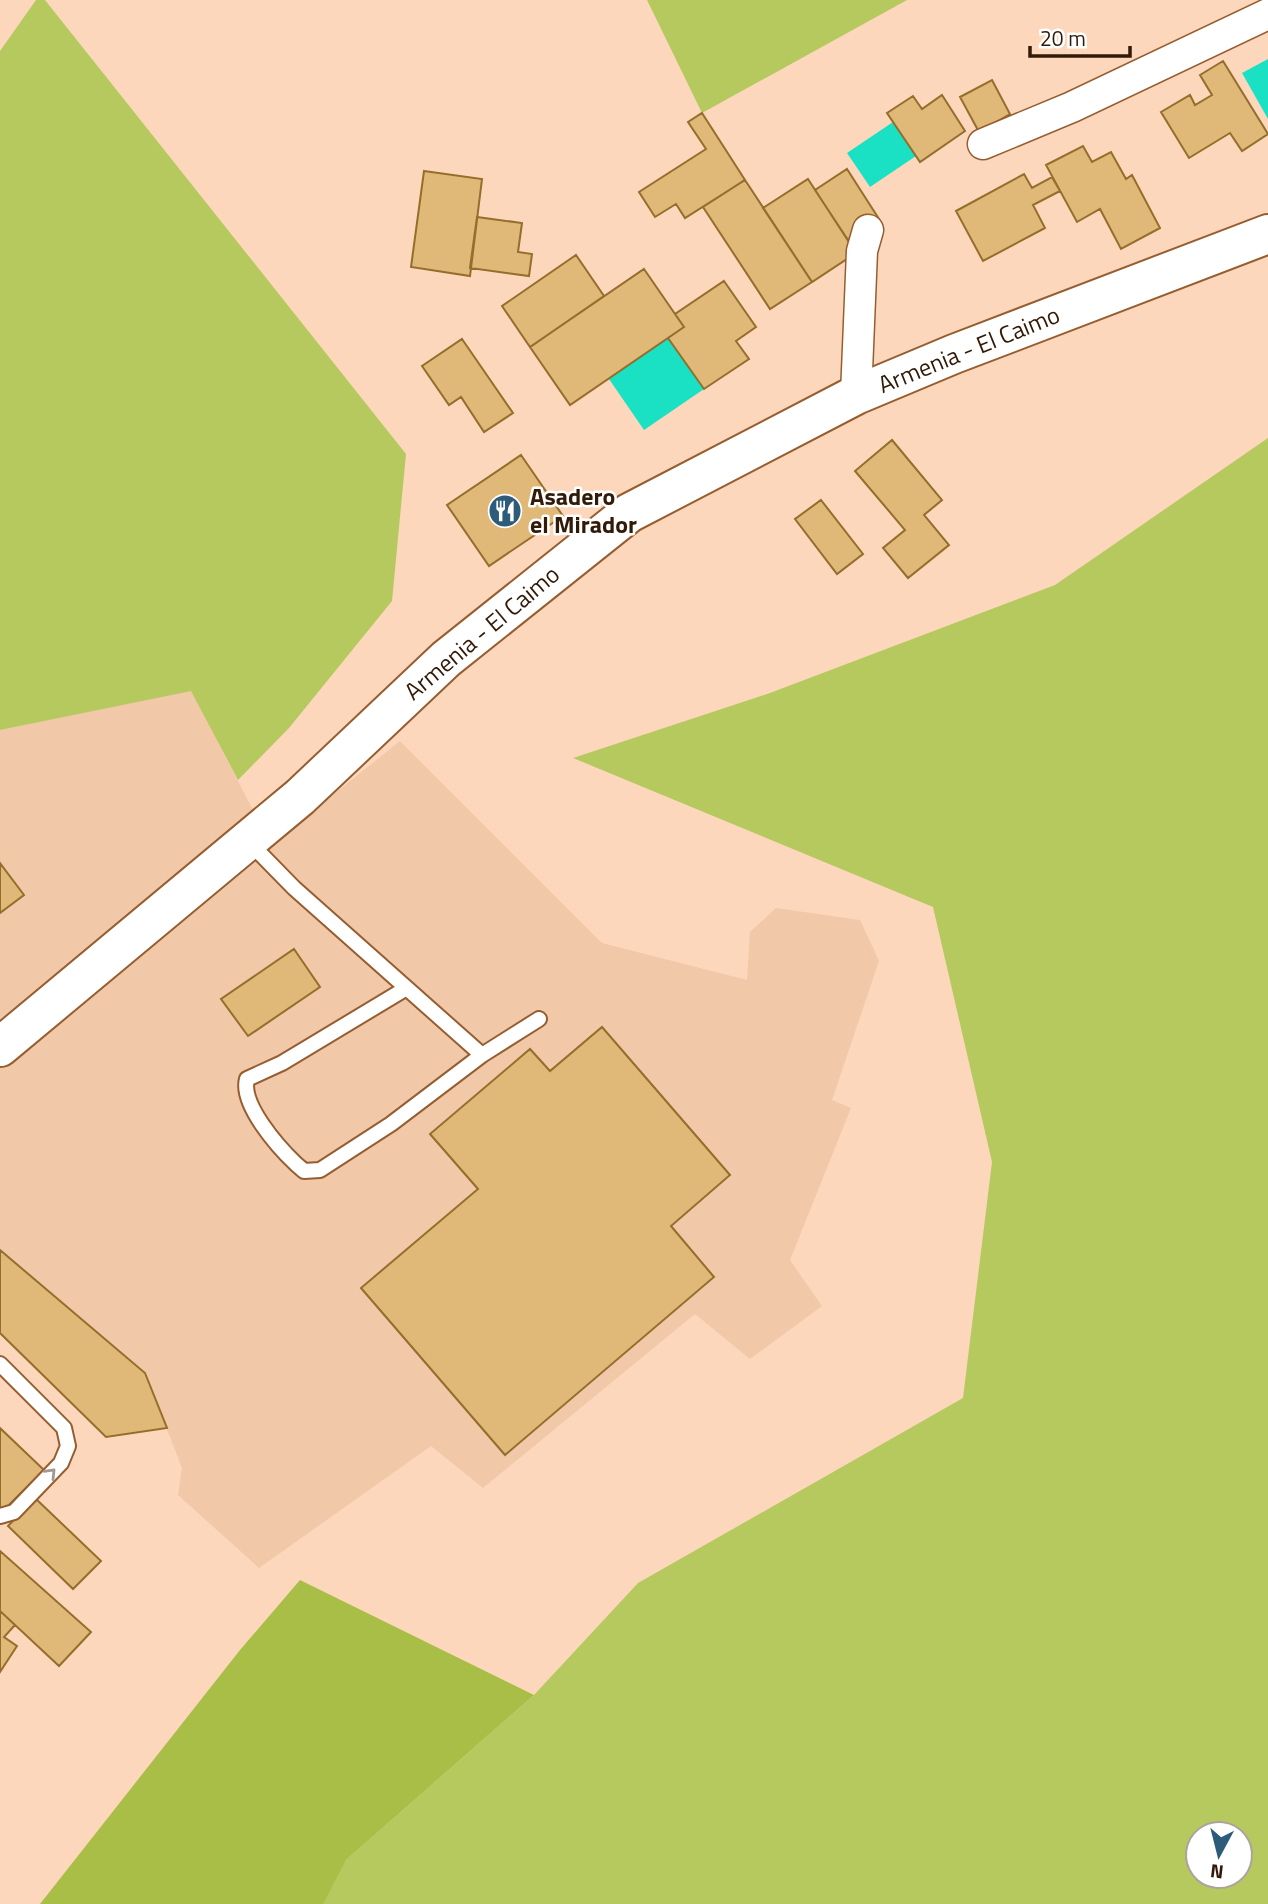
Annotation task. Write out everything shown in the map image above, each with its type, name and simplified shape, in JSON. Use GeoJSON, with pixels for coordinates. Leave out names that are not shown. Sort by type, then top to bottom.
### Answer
{"type":"FeatureCollection","features":[{"type":"Feature","properties":{"kind":"main road","name":"Armenia - El Caimo"},"geometry":{"type":"LineString","coordinates":[[0,1047],[300,797],[446,659],[629,513],[856,395],[1268,234]]}},
{"type":"Feature","properties":{"kind":"street"},"geometry":{"type":"LineString","coordinates":[[983,144],[1072,107],[1268,14]]}},
{"type":"Feature","properties":{"kind":"street"},"geometry":{"type":"LineString","coordinates":[[856,395],[862,251],[868,230]]}},
{"type":"Feature","properties":{"kind":"lane"},"geometry":{"type":"LineString","coordinates":[[247,840],[294,888],[482,1055]]}},
{"type":"Feature","properties":{"kind":"lane"},"geometry":{"type":"LineString","coordinates":[[405,989],[282,1063],[247,1079],[245,1088],[249,1104],[304,1171],[320,1170],[391,1124],[482,1055],[539,1019]]}},
{"type":"Feature","properties":{"kind":"lane"},"geometry":{"type":"LineString","coordinates":[[0,1364],[64,1428],[68,1446],[61,1463],[14,1512],[0,1516]]}},
{"type":"Feature","properties":{"kind":"shaded area"},"geometry":{"type":"Polygon","coordinates":[[[191,690],[255,814],[275,841],[400,741],[602,943],[747,980],[750,932],[776,908],[860,920],[879,961],[832,1100],[851,1108],[790,1260],[822,1306],[750,1359],[695,1314],[483,1488],[431,1446],[259,1568],[178,1495],[182,1468],[145,1373],[0,1250],[0,730],[191,690]]]}},
{"type":"Feature","properties":{"kind":"green space"},"geometry":{"type":"Polygon","coordinates":[[[36,0],[45,0],[406,454],[392,601],[289,728],[238,780],[191,691],[0,730],[0,51],[36,0]]]}},
{"type":"Feature","properties":{"kind":"green space"},"geometry":{"type":"Polygon","coordinates":[[[647,0],[907,0],[702,113],[647,0]]]}},
{"type":"Feature","properties":{"kind":"green space"},"geometry":{"type":"Polygon","coordinates":[[[1268,438],[1268,1904],[320,1904],[346,1860],[534,1695],[638,1583],[963,1398],[992,1162],[933,907],[573,758],[770,693],[1055,585],[1268,438]]]}},
{"type":"Feature","properties":{"kind":"green space"},"geometry":{"type":"Polygon","coordinates":[[[300,1580],[534,1695],[346,1860],[323,1904],[40,1904],[240,1650],[300,1580]]]}},
{"type":"Feature","properties":{"kind":"water"},"geometry":{"type":"Polygon","coordinates":[[[1268,59],[1268,119],[1242,73],[1268,59]]]}},
{"type":"Feature","properties":{"kind":"water"},"geometry":{"type":"Polygon","coordinates":[[[893,122],[916,156],[870,187],[847,153],[893,122]]]}},
{"type":"Feature","properties":{"kind":"water"},"geometry":{"type":"Polygon","coordinates":[[[668,338],[704,389],[644,430],[609,379],[668,338]]]}},
{"type":"Feature","properties":{"kind":"building"},"geometry":{"type":"Polygon","coordinates":[[[1223,61],[1268,134],[1242,151],[1230,133],[1189,158],[1161,112],[1190,95],[1195,105],[1212,95],[1200,75],[1223,61]]]}},
{"type":"Feature","properties":{"kind":"building"},"geometry":{"type":"Polygon","coordinates":[[[992,80],[1010,114],[979,132],[960,97],[992,80]]]}},
{"type":"Feature","properties":{"kind":"building"},"geometry":{"type":"Polygon","coordinates":[[[942,95],[965,131],[920,162],[887,113],[913,96],[922,109],[942,95]]]}},
{"type":"Feature","properties":{"kind":"building"},"geometry":{"type":"Polygon","coordinates":[[[702,113],[745,180],[685,218],[676,204],[655,217],[639,192],[706,149],[688,122],[702,113]]]}},
{"type":"Feature","properties":{"kind":"building"},"geometry":{"type":"Polygon","coordinates":[[[1083,146],[1092,162],[1111,152],[1126,179],[1132,175],[1160,228],[1121,249],[1100,209],[1077,222],[1046,165],[1083,146]]]}},
{"type":"Feature","properties":{"kind":"building"},"geometry":{"type":"Polygon","coordinates":[[[847,169],[879,219],[848,240],[815,190],[847,169]]]}},
{"type":"Feature","properties":{"kind":"building"},"geometry":{"type":"Polygon","coordinates":[[[424,171],[482,179],[470,276],[411,267],[424,171]]]}},
{"type":"Feature","properties":{"kind":"building"},"geometry":{"type":"Polygon","coordinates":[[[1024,174],[1032,188],[1052,177],[1060,191],[1033,205],[1045,228],[983,261],[956,211],[1024,174]]]}},
{"type":"Feature","properties":{"kind":"building"},"geometry":{"type":"Polygon","coordinates":[[[808,179],[856,253],[812,282],[763,208],[808,179]]]}},
{"type":"Feature","properties":{"kind":"building"},"geometry":{"type":"Polygon","coordinates":[[[745,180],[812,282],[770,309],[703,207],[745,180]]]}},
{"type":"Feature","properties":{"kind":"building"},"geometry":{"type":"Polygon","coordinates":[[[477,217],[522,223],[518,252],[532,254],[529,276],[470,268],[477,217]]]}},
{"type":"Feature","properties":{"kind":"building"},"geometry":{"type":"Polygon","coordinates":[[[576,255],[604,296],[530,347],[502,306],[576,255]]]}},
{"type":"Feature","properties":{"kind":"building"},"geometry":{"type":"Polygon","coordinates":[[[644,269],[684,327],[570,405],[530,347],[644,269]]]}},
{"type":"Feature","properties":{"kind":"building"},"geometry":{"type":"Polygon","coordinates":[[[724,281],[756,327],[736,341],[749,359],[704,389],[668,338],[684,327],[675,314],[724,281]]]}},
{"type":"Feature","properties":{"kind":"building"},"geometry":{"type":"Polygon","coordinates":[[[462,339],[513,413],[484,432],[461,397],[449,405],[422,366],[462,339]]]}},
{"type":"Feature","properties":{"kind":"building"},"geometry":{"type":"Polygon","coordinates":[[[892,440],[942,500],[924,515],[949,545],[908,578],[883,548],[905,530],[855,471],[892,440]]]}},
{"type":"Feature","properties":{"kind":"building","name":"Asadero el Mirador"},"geometry":{"type":"Polygon","coordinates":[[[521,455],[563,516],[489,566],[447,505],[521,455]]]}},
{"type":"Feature","properties":{"kind":"building"},"geometry":{"type":"Polygon","coordinates":[[[821,500],[863,554],[837,574],[795,519],[821,500]]]}},
{"type":"Feature","properties":{"kind":"building"},"geometry":{"type":"Polygon","coordinates":[[[0,863],[24,895],[0,913],[0,863]]]}},
{"type":"Feature","properties":{"kind":"building"},"geometry":{"type":"Polygon","coordinates":[[[294,949],[320,987],[248,1036],[221,999],[294,949]]]}},
{"type":"Feature","properties":{"kind":"building"},"geometry":{"type":"Polygon","coordinates":[[[602,1027],[730,1175],[671,1226],[714,1277],[505,1455],[361,1288],[478,1189],[430,1134],[530,1049],[550,1071],[602,1027]]]}},
{"type":"Feature","properties":{"kind":"building"},"geometry":{"type":"Polygon","coordinates":[[[0,1250],[145,1373],[167,1428],[106,1437],[0,1333],[0,1250]]]}},
{"type":"Feature","properties":{"kind":"building"},"geometry":{"type":"Polygon","coordinates":[[[0,1428],[44,1470],[0,1514],[0,1428]]]}},
{"type":"Feature","properties":{"kind":"building"},"geometry":{"type":"Polygon","coordinates":[[[35,1498],[101,1561],[73,1589],[8,1526],[35,1498]]]}},
{"type":"Feature","properties":{"kind":"building"},"geometry":{"type":"Polygon","coordinates":[[[0,1551],[91,1632],[59,1666],[0,1611],[0,1551]]]}},
{"type":"Feature","properties":{"kind":"building"},"geometry":{"type":"Polygon","coordinates":[[[0,1611],[15,1625],[4,1637],[17,1646],[0,1672],[0,1611]]]}},
{"type":"Feature","properties":{"kind":"place","name":"Asadero el Mirador"},"geometry":{"type":"Point","coordinates":[505,511]}}]}
